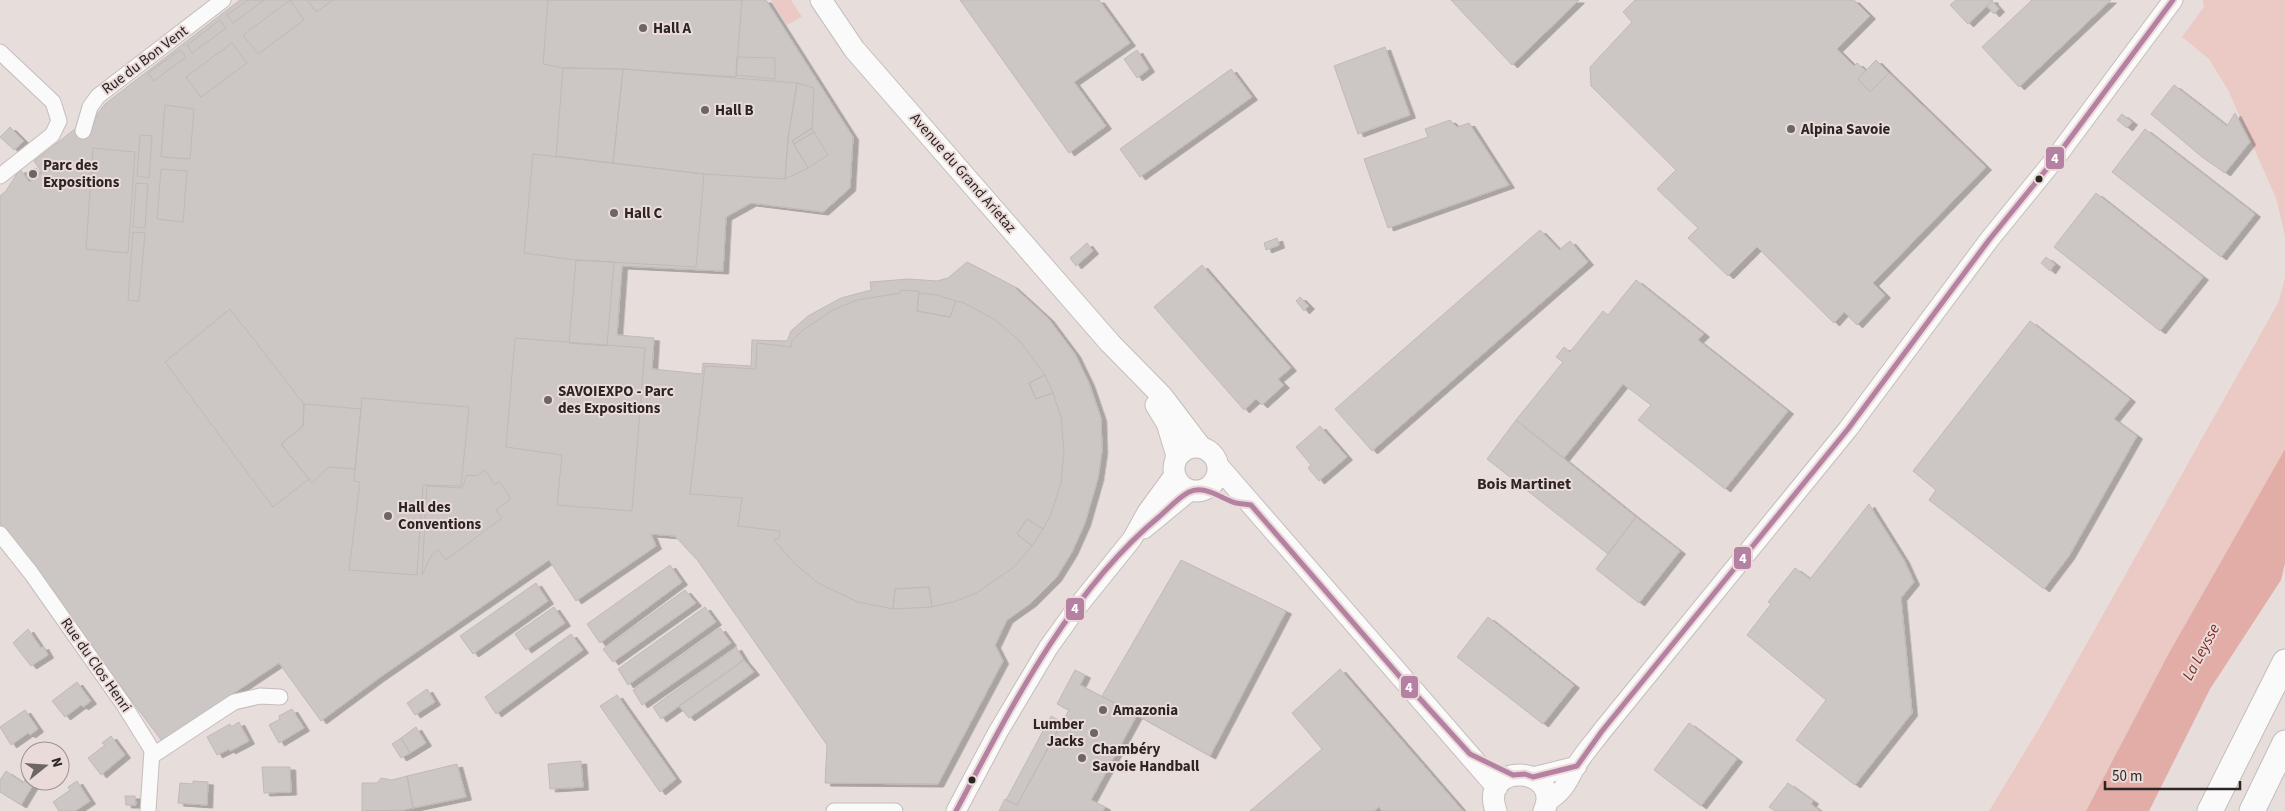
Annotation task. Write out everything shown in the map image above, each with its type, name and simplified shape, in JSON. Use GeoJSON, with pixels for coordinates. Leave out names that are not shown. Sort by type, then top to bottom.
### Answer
{"type":"FeatureCollection","features":[{"type":"Feature","properties":{"kind":"highway"},"geometry":{"type":"LineString","coordinates":[[2210,811],[2285,662]]}},
{"type":"Feature","properties":{"kind":"highway"},"geometry":{"type":"LineString","coordinates":[[2252,811],[2285,743]]}},
{"type":"Feature","properties":{"kind":"main road","name":"Avenue du Grand Arietaz"},"geometry":{"type":"LineString","coordinates":[[820,0],[854,49],[1110,342],[1162,396],[1200,446]]}},
{"type":"Feature","properties":{"kind":"main road","name":"Avenue du Grand Arietaz"},"geometry":{"type":"LineString","coordinates":[[1110,342],[1168,423],[1176,466]]}},
{"type":"Feature","properties":{"kind":"main road"},"geometry":{"type":"LineString","coordinates":[[1251,505],[1236,503],[1183,487],[1176,466],[1187,448],[1200,446],[1212,453],[1218,466],[1251,505],[1400,678],[1470,754],[1497,788]]}},
{"type":"Feature","properties":{"kind":"main road"},"geometry":{"type":"LineString","coordinates":[[1197,490],[1215,480],[1218,466]]}},
{"type":"Feature","properties":{"kind":"main road"},"geometry":{"type":"LineString","coordinates":[[1470,754],[1523,776],[1545,790],[1546,807]]}},
{"type":"Feature","properties":{"kind":"main road"},"geometry":{"type":"LineString","coordinates":[[1496,811],[1494,796],[1502,781],[1523,776]]}},
{"type":"Feature","properties":{"kind":"street","name":"Rue du Bon Vent"},"geometry":{"type":"LineString","coordinates":[[83,131],[90,107],[98,96],[223,0]]}},
{"type":"Feature","properties":{"kind":"street"},"geometry":{"type":"LineString","coordinates":[[1546,807],[1570,781],[1577,766],[1602,731],[1848,429],[1989,240],[2054,160],[2173,0]]}},
{"type":"Feature","properties":{"kind":"street"},"geometry":{"type":"LineString","coordinates":[[0,52],[53,102],[59,121],[52,135],[0,176]]}},
{"type":"Feature","properties":{"kind":"street"},"geometry":{"type":"LineString","coordinates":[[956,811],[998,732],[1048,648],[1078,606],[1132,539],[1176,466]]}},
{"type":"Feature","properties":{"kind":"street"},"geometry":{"type":"LineString","coordinates":[[1132,539],[1197,490]]}},
{"type":"Feature","properties":{"kind":"street","name":"Rue du Clos Henri"},"geometry":{"type":"LineString","coordinates":[[0,534],[31,573],[124,705],[152,750],[148,811]]}},
{"type":"Feature","properties":{"kind":"street"},"geometry":{"type":"LineString","coordinates":[[152,756],[234,702],[260,696],[280,697]]}},
{"type":"Feature","properties":{"kind":"street"},"geometry":{"type":"LineString","coordinates":[[1523,776],[1577,766]]}},
{"type":"Feature","properties":{"kind":"street"},"geometry":{"type":"LineString","coordinates":[[834,811],[895,811]]}},
{"type":"Feature","properties":{"kind":"shaded area"},"geometry":{"type":"Polygon","coordinates":[[[771,0],[791,0],[802,17],[787,25],[771,0]]]}},
{"type":"Feature","properties":{"kind":"shaded area"},"geometry":{"type":"Polygon","coordinates":[[[2203,0],[2285,0],[2285,236],[2276,198],[2228,90],[2209,59],[2182,37],[2204,7],[2203,0]]]}},
{"type":"Feature","properties":{"kind":"shaded area"},"geometry":{"type":"Polygon","coordinates":[[[2285,278],[2285,449],[2169,653],[2086,811],[1989,811],[2041,725],[2278,303],[2285,278]]]}},
{"type":"Feature","properties":{"kind":"water","name":"La Leysse"},"geometry":{"type":"Polygon","coordinates":[[[2285,449],[2285,563],[2281,580],[2210,689],[2149,811],[2086,811],[2169,653],[2285,449]]]}},
{"type":"Feature","properties":{"kind":"building","name":"SAVOIEXPO - Parc des Expositions"},"geometry":{"type":"Polygon","coordinates":[[[240,0],[766,0],[853,137],[850,188],[823,212],[751,203],[726,217],[723,271],[622,266],[617,335],[654,338],[652,369],[702,374],[703,363],[751,366],[752,340],[787,341],[791,331],[808,316],[841,298],[871,290],[870,282],[909,279],[937,281],[948,278],[967,262],[1013,286],[1048,318],[1075,354],[1089,383],[1101,418],[1102,451],[1098,478],[1085,523],[1072,552],[1056,578],[1031,603],[1007,620],[995,645],[1003,661],[938,784],[825,783],[827,745],[698,561],[675,536],[651,534],[656,546],[576,601],[549,560],[379,678],[321,721],[279,663],[162,741],[0,525],[0,196],[6,191],[20,169],[29,182],[42,173],[34,161],[75,129],[89,135],[98,113],[105,104],[240,0]]]}},
{"type":"Feature","properties":{"kind":"building"},"geometry":{"type":"Polygon","coordinates":[[[248,0],[264,0],[233,23],[227,15],[248,0]]]}},
{"type":"Feature","properties":{"kind":"building"},"geometry":{"type":"Polygon","coordinates":[[[290,0],[304,20],[258,54],[243,35],[290,0]]]}},
{"type":"Feature","properties":{"kind":"building"},"geometry":{"type":"Polygon","coordinates":[[[307,0],[333,0],[316,12],[307,0]]]}},
{"type":"Feature","properties":{"kind":"building","name":"Hall A"},"geometry":{"type":"Polygon","coordinates":[[[548,0],[742,0],[736,77],[623,69],[563,68],[543,64],[548,0]]]}},
{"type":"Feature","properties":{"kind":"building"},"geometry":{"type":"Polygon","coordinates":[[[960,0],[1099,0],[1130,43],[1074,82],[1106,126],[1069,153],[960,0]]]}},
{"type":"Feature","properties":{"kind":"building"},"geometry":{"type":"Polygon","coordinates":[[[1451,0],[1579,0],[1512,65],[1451,0]]]}},
{"type":"Feature","properties":{"kind":"building","name":"Alpina Savoie"},"geometry":{"type":"Polygon","coordinates":[[[1635,0],[1854,0],[1870,16],[1837,49],[1854,66],[1857,63],[1866,71],[1858,79],[1870,92],[1889,73],[1986,167],[1873,283],[1885,295],[1857,325],[1844,312],[1834,323],[1757,247],[1728,276],[1688,238],[1698,228],[1657,189],[1676,170],[1591,86],[1590,67],[1632,22],[1623,12],[1635,0]]]}},
{"type":"Feature","properties":{"kind":"building"},"geometry":{"type":"Polygon","coordinates":[[[1956,0],[1993,0],[1968,24],[1950,5],[1956,0]]]}},
{"type":"Feature","properties":{"kind":"building"},"geometry":{"type":"Polygon","coordinates":[[[2032,0],[2111,0],[2019,87],[1982,47],[2032,0]]]}},
{"type":"Feature","properties":{"kind":"building"},"geometry":{"type":"Polygon","coordinates":[[[1992,1],[1999,9],[1994,14],[1987,6],[1992,1]]]}},
{"type":"Feature","properties":{"kind":"building"},"geometry":{"type":"Polygon","coordinates":[[[220,20],[226,28],[192,53],[187,45],[220,20]]]}},
{"type":"Feature","properties":{"kind":"building"},"geometry":{"type":"Polygon","coordinates":[[[232,43],[247,63],[201,97],[186,77],[232,43]]]}},
{"type":"Feature","properties":{"kind":"building"},"geometry":{"type":"Polygon","coordinates":[[[1385,47],[1410,115],[1358,134],[1334,66],[1385,47]]]}},
{"type":"Feature","properties":{"kind":"building"},"geometry":{"type":"Polygon","coordinates":[[[180,50],[186,57],[154,81],[148,73],[180,50]]]}},
{"type":"Feature","properties":{"kind":"building"},"geometry":{"type":"Polygon","coordinates":[[[1137,50],[1149,69],[1137,78],[1124,59],[1137,50]]]}},
{"type":"Feature","properties":{"kind":"building"},"geometry":{"type":"Polygon","coordinates":[[[737,57],[775,58],[775,79],[736,75],[737,57]]]}},
{"type":"Feature","properties":{"kind":"building"},"geometry":{"type":"Polygon","coordinates":[[[1876,60],[1889,73],[1870,92],[1858,79],[1876,60]]]}},
{"type":"Feature","properties":{"kind":"building"},"geometry":{"type":"Polygon","coordinates":[[[563,68],[623,69],[613,163],[556,156],[563,68]]]}},
{"type":"Feature","properties":{"kind":"building","name":"Hall B"},"geometry":{"type":"Polygon","coordinates":[[[623,69],[797,83],[788,138],[785,179],[704,174],[613,163],[623,69]]]}},
{"type":"Feature","properties":{"kind":"building"},"geometry":{"type":"Polygon","coordinates":[[[1231,69],[1252,97],[1140,177],[1120,149],[1231,69]]]}},
{"type":"Feature","properties":{"kind":"building"},"geometry":{"type":"Polygon","coordinates":[[[797,83],[814,88],[812,129],[792,141],[808,168],[785,179],[788,138],[797,83]]]}},
{"type":"Feature","properties":{"kind":"building"},"geometry":{"type":"Polygon","coordinates":[[[2174,85],[2227,126],[2235,113],[2250,142],[2225,173],[2202,157],[2151,114],[2174,85]]]}},
{"type":"Feature","properties":{"kind":"building"},"geometry":{"type":"Polygon","coordinates":[[[165,105],[194,109],[190,159],[161,157],[165,105]]]}},
{"type":"Feature","properties":{"kind":"building"},"geometry":{"type":"Polygon","coordinates":[[[2122,114],[2132,122],[2127,128],[2117,120],[2122,114]]]}},
{"type":"Feature","properties":{"kind":"building"},"geometry":{"type":"Polygon","coordinates":[[[1450,120],[1457,127],[1469,123],[1509,185],[1388,228],[1364,159],[1428,137],[1425,129],[1450,120]]]}},
{"type":"Feature","properties":{"kind":"building"},"geometry":{"type":"Polygon","coordinates":[[[10,127],[24,141],[14,150],[0,137],[10,127]]]}},
{"type":"Feature","properties":{"kind":"building"},"geometry":{"type":"Polygon","coordinates":[[[811,128],[814,132],[794,144],[792,141],[811,128]]]}},
{"type":"Feature","properties":{"kind":"building"},"geometry":{"type":"Polygon","coordinates":[[[2145,129],[2255,214],[2221,257],[2112,172],[2145,129]]]}},
{"type":"Feature","properties":{"kind":"building"},"geometry":{"type":"Polygon","coordinates":[[[814,132],[828,155],[808,168],[794,144],[814,132]]]}},
{"type":"Feature","properties":{"kind":"building"},"geometry":{"type":"Polygon","coordinates":[[[140,135],[152,136],[149,178],[137,176],[140,135]]]}},
{"type":"Feature","properties":{"kind":"building"},"geometry":{"type":"Polygon","coordinates":[[[93,148],[135,152],[128,253],[86,249],[93,148]]]}},
{"type":"Feature","properties":{"kind":"building","name":"Hall C"},"geometry":{"type":"Polygon","coordinates":[[[533,154],[704,174],[696,267],[576,260],[524,253],[533,154]]]}},
{"type":"Feature","properties":{"kind":"building","name":"Parc des Expositions"},"geometry":{"type":"Polygon","coordinates":[[[36,168],[40,173],[30,180],[26,175],[36,168]]]}},
{"type":"Feature","properties":{"kind":"building"},"geometry":{"type":"Polygon","coordinates":[[[161,169],[187,171],[183,222],[157,219],[161,169]]]}},
{"type":"Feature","properties":{"kind":"building"},"geometry":{"type":"Polygon","coordinates":[[[136,183],[148,184],[145,228],[133,227],[136,183]]]}},
{"type":"Feature","properties":{"kind":"building"},"geometry":{"type":"Polygon","coordinates":[[[2096,193],[2203,277],[2160,331],[2054,247],[2096,193]]]}},
{"type":"Feature","properties":{"kind":"building"},"geometry":{"type":"Polygon","coordinates":[[[1540,230],[1559,250],[1570,241],[1588,262],[1372,451],[1335,409],[1540,230]]]}},
{"type":"Feature","properties":{"kind":"building"},"geometry":{"type":"Polygon","coordinates":[[[133,232],[145,233],[139,301],[128,300],[133,232]]]}},
{"type":"Feature","properties":{"kind":"building"},"geometry":{"type":"Polygon","coordinates":[[[1277,238],[1279,245],[1266,250],[1264,243],[1277,238]]]}},
{"type":"Feature","properties":{"kind":"building"},"geometry":{"type":"Polygon","coordinates":[[[1087,243],[1093,251],[1076,266],[1070,258],[1087,243]]]}},
{"type":"Feature","properties":{"kind":"building"},"geometry":{"type":"Polygon","coordinates":[[[2046,257],[2055,264],[2050,271],[2041,263],[2046,257]]]}},
{"type":"Feature","properties":{"kind":"building"},"geometry":{"type":"Polygon","coordinates":[[[576,260],[614,262],[607,346],[569,343],[576,260]]]}},
{"type":"Feature","properties":{"kind":"building"},"geometry":{"type":"Polygon","coordinates":[[[1202,265],[1291,368],[1278,379],[1284,385],[1262,405],[1256,399],[1244,410],[1154,307],[1202,265]]]}},
{"type":"Feature","properties":{"kind":"building"},"geometry":{"type":"Polygon","coordinates":[[[1636,280],[1704,334],[1698,340],[1788,411],[1725,489],[1638,420],[1651,405],[1623,384],[1564,458],[1516,420],[1563,362],[1556,357],[1564,347],[1570,352],[1603,311],[1608,315],[1636,280]]]}},
{"type":"Feature","properties":{"kind":"building"},"geometry":{"type":"Polygon","coordinates":[[[900,290],[919,291],[917,311],[950,317],[956,301],[964,303],[994,319],[1019,340],[1045,375],[1029,383],[1036,399],[1053,393],[1061,417],[1064,450],[1061,483],[1051,514],[1043,529],[1027,519],[1017,534],[1032,546],[1013,568],[976,593],[956,601],[932,607],[929,587],[895,589],[893,609],[858,602],[818,583],[795,564],[774,540],[779,538],[780,531],[738,526],[742,498],[690,494],[705,366],[756,369],[757,343],[791,347],[792,340],[802,331],[831,311],[857,300],[900,293],[900,290]]]}},
{"type":"Feature","properties":{"kind":"building"},"geometry":{"type":"Polygon","coordinates":[[[919,293],[937,295],[956,301],[950,317],[917,311],[919,293]]]}},
{"type":"Feature","properties":{"kind":"building"},"geometry":{"type":"Polygon","coordinates":[[[1300,297],[1309,306],[1304,311],[1296,301],[1300,297]]]}},
{"type":"Feature","properties":{"kind":"building"},"geometry":{"type":"Polygon","coordinates":[[[230,309],[304,404],[303,426],[281,444],[309,479],[273,507],[165,362],[230,309]]]}},
{"type":"Feature","properties":{"kind":"building"},"geometry":{"type":"Polygon","coordinates":[[[2030,321],[2130,399],[2114,419],[2137,436],[2069,556],[2044,589],[1929,500],[1936,490],[1913,471],[2030,321]]]}},
{"type":"Feature","properties":{"kind":"building"},"geometry":{"type":"Polygon","coordinates":[[[515,338],[645,348],[632,511],[557,505],[562,455],[506,447],[515,338]]]}},
{"type":"Feature","properties":{"kind":"building"},"geometry":{"type":"Polygon","coordinates":[[[1045,375],[1053,393],[1036,399],[1029,383],[1045,375]]]}},
{"type":"Feature","properties":{"kind":"building","name":"Hall des Conventions"},"geometry":{"type":"Polygon","coordinates":[[[362,398],[469,407],[461,486],[423,485],[417,575],[349,570],[360,482],[354,481],[362,398]]]}},
{"type":"Feature","properties":{"kind":"building"},"geometry":{"type":"Polygon","coordinates":[[[304,404],[361,409],[355,469],[329,467],[312,483],[281,444],[303,426],[304,404]]]}},
{"type":"Feature","properties":{"kind":"building"},"geometry":{"type":"Polygon","coordinates":[[[1516,420],[1636,517],[1608,554],[1487,459],[1516,420]]]}},
{"type":"Feature","properties":{"kind":"building"},"geometry":{"type":"Polygon","coordinates":[[[1320,426],[1347,457],[1319,481],[1308,468],[1311,465],[1296,447],[1320,426]]]}},
{"type":"Feature","properties":{"kind":"building"},"geometry":{"type":"Polygon","coordinates":[[[485,470],[495,485],[499,481],[511,499],[496,510],[502,518],[446,560],[438,549],[431,556],[422,575],[427,486],[462,488],[467,475],[477,476],[485,470]]]}},
{"type":"Feature","properties":{"kind":"building"},"geometry":{"type":"Polygon","coordinates":[[[1869,504],[1904,560],[1914,582],[1901,598],[1912,713],[1855,785],[1796,740],[1826,700],[1747,635],[1771,604],[1768,602],[1795,568],[1810,579],[1869,504]]]}},
{"type":"Feature","properties":{"kind":"building"},"geometry":{"type":"Polygon","coordinates":[[[1636,517],[1680,551],[1639,603],[1596,569],[1636,517]]]}},
{"type":"Feature","properties":{"kind":"building"},"geometry":{"type":"Polygon","coordinates":[[[1027,519],[1043,529],[1032,546],[1017,534],[1027,519]]]}},
{"type":"Feature","properties":{"kind":"building"},"geometry":{"type":"Polygon","coordinates":[[[1181,560],[1286,611],[1210,756],[1102,696],[1181,560]]]}},
{"type":"Feature","properties":{"kind":"building"},"geometry":{"type":"Polygon","coordinates":[[[670,565],[682,582],[600,643],[587,624],[670,565]]]}},
{"type":"Feature","properties":{"kind":"building"},"geometry":{"type":"Polygon","coordinates":[[[536,583],[548,601],[473,654],[460,636],[536,583]]]}},
{"type":"Feature","properties":{"kind":"building"},"geometry":{"type":"Polygon","coordinates":[[[929,587],[932,607],[893,609],[895,589],[929,587]]]}},
{"type":"Feature","properties":{"kind":"building"},"geometry":{"type":"Polygon","coordinates":[[[685,590],[696,603],[613,662],[603,649],[685,590]]]}},
{"type":"Feature","properties":{"kind":"building"},"geometry":{"type":"Polygon","coordinates":[[[554,607],[565,623],[526,650],[515,634],[554,607]]]}},
{"type":"Feature","properties":{"kind":"building"},"geometry":{"type":"Polygon","coordinates":[[[705,607],[716,622],[628,685],[618,669],[705,607]]]}},
{"type":"Feature","properties":{"kind":"building"},"geometry":{"type":"Polygon","coordinates":[[[1488,617],[1574,685],[1543,724],[1457,657],[1488,617]]]}},
{"type":"Feature","properties":{"kind":"building"},"geometry":{"type":"Polygon","coordinates":[[[720,628],[731,643],[642,705],[633,690],[720,628]]]}},
{"type":"Feature","properties":{"kind":"building"},"geometry":{"type":"Polygon","coordinates":[[[28,629],[41,648],[43,646],[48,655],[31,666],[13,643],[28,629]]]}},
{"type":"Feature","properties":{"kind":"building"},"geometry":{"type":"Polygon","coordinates":[[[571,634],[583,650],[496,714],[485,697],[571,634]]]}},
{"type":"Feature","properties":{"kind":"building"},"geometry":{"type":"Polygon","coordinates":[[[736,647],[744,660],[661,719],[653,707],[736,647]]]}},
{"type":"Feature","properties":{"kind":"building"},"geometry":{"type":"Polygon","coordinates":[[[744,660],[754,672],[689,718],[679,706],[744,660]]]}},
{"type":"Feature","properties":{"kind":"building"},"geometry":{"type":"Polygon","coordinates":[[[1340,669],[1463,811],[1382,811],[1379,807],[1374,811],[1250,811],[1322,749],[1292,713],[1340,669]]]}},
{"type":"Feature","properties":{"kind":"building"},"geometry":{"type":"Polygon","coordinates":[[[1075,670],[1085,675],[1080,685],[1137,715],[1091,800],[1105,807],[1103,811],[999,811],[1005,799],[1017,805],[1069,710],[1057,704],[1075,670]]]}},
{"type":"Feature","properties":{"kind":"building"},"geometry":{"type":"Polygon","coordinates":[[[77,682],[91,701],[83,707],[81,705],[65,717],[52,701],[77,682]]]}},
{"type":"Feature","properties":{"kind":"building"},"geometry":{"type":"Polygon","coordinates":[[[427,689],[435,702],[415,715],[407,703],[427,689]]]}},
{"type":"Feature","properties":{"kind":"building"},"geometry":{"type":"Polygon","coordinates":[[[617,695],[676,779],[660,792],[600,706],[617,695]]]}},
{"type":"Feature","properties":{"kind":"building"},"geometry":{"type":"Polygon","coordinates":[[[292,709],[304,728],[279,743],[269,725],[280,719],[279,716],[292,709]]]}},
{"type":"Feature","properties":{"kind":"building"},"geometry":{"type":"Polygon","coordinates":[[[25,710],[38,729],[30,735],[28,733],[11,745],[0,727],[25,710]]]}},
{"type":"Feature","properties":{"kind":"building"},"geometry":{"type":"Polygon","coordinates":[[[1051,716],[1062,722],[1017,805],[1006,800],[1051,716]]]}},
{"type":"Feature","properties":{"kind":"building"},"geometry":{"type":"Polygon","coordinates":[[[239,722],[249,741],[230,751],[229,749],[217,755],[207,737],[230,724],[231,727],[239,722]]]}},
{"type":"Feature","properties":{"kind":"building"},"geometry":{"type":"Polygon","coordinates":[[[1689,723],[1737,759],[1701,806],[1654,770],[1689,723]]]}},
{"type":"Feature","properties":{"kind":"building"},"geometry":{"type":"Polygon","coordinates":[[[416,727],[426,743],[410,753],[401,738],[416,727]]]}},
{"type":"Feature","properties":{"kind":"building"},"geometry":{"type":"Polygon","coordinates":[[[111,736],[125,755],[101,775],[88,758],[105,745],[102,743],[111,736]]]}},
{"type":"Feature","properties":{"kind":"building"},"geometry":{"type":"Polygon","coordinates":[[[401,738],[410,753],[401,758],[392,744],[401,738]]]}},
{"type":"Feature","properties":{"kind":"building"},"geometry":{"type":"Polygon","coordinates":[[[581,761],[583,787],[550,789],[548,764],[581,761]]]}},
{"type":"Feature","properties":{"kind":"building"},"geometry":{"type":"Polygon","coordinates":[[[457,764],[466,797],[413,808],[407,776],[457,764]]]}},
{"type":"Feature","properties":{"kind":"building"},"geometry":{"type":"Polygon","coordinates":[[[262,767],[290,767],[291,792],[264,793],[262,767]]]}},
{"type":"Feature","properties":{"kind":"building"},"geometry":{"type":"Polygon","coordinates":[[[6,771],[20,781],[20,791],[29,791],[21,805],[0,792],[0,780],[6,771]]]}},
{"type":"Feature","properties":{"kind":"building"},"geometry":{"type":"Polygon","coordinates":[[[407,776],[413,808],[362,811],[362,783],[377,783],[381,778],[392,780],[407,776]]]}},
{"type":"Feature","properties":{"kind":"building"},"geometry":{"type":"Polygon","coordinates":[[[77,781],[90,801],[75,811],[59,811],[53,802],[70,791],[70,786],[77,781]]]}},
{"type":"Feature","properties":{"kind":"building"},"geometry":{"type":"Polygon","coordinates":[[[193,781],[208,782],[207,805],[178,803],[180,783],[193,784],[193,781]]]}},
{"type":"Feature","properties":{"kind":"building"},"geometry":{"type":"Polygon","coordinates":[[[1788,783],[1813,801],[1811,804],[1820,811],[1775,811],[1769,807],[1788,783]]]}},
{"type":"Feature","properties":{"kind":"building"},"geometry":{"type":"Polygon","coordinates":[[[125,796],[135,796],[136,805],[126,805],[125,796]]]}},
{"type":"Feature","properties":{"kind":"transit line","name":"4"},"geometry":{"type":"LineString","coordinates":[[956,811],[1021,692],[1044,653],[1070,615],[1098,579],[1128,546],[1178,500],[1195,490],[1207,491],[1236,503],[1251,505],[1401,678],[1470,754],[1513,775],[1525,774],[1533,777],[1577,766],[1602,731],[1848,429],[1989,240],[2054,160],[2173,0]]}},
{"type":"Feature","properties":{"kind":"place","name":"Hall A"},"geometry":{"type":"Point","coordinates":[643,28]}},
{"type":"Feature","properties":{"kind":"place","name":"Hall B"},"geometry":{"type":"Point","coordinates":[705,110]}},
{"type":"Feature","properties":{"kind":"place","name":"Alpina Savoie"},"geometry":{"type":"Point","coordinates":[1791,129]}},
{"type":"Feature","properties":{"kind":"place","name":"Parc des Expositions"},"geometry":{"type":"Point","coordinates":[33,174]}},
{"type":"Feature","properties":{"kind":"place","name":"Hall C"},"geometry":{"type":"Point","coordinates":[614,213]}},
{"type":"Feature","properties":{"kind":"place","name":"SAVOIEXPO - Parc des Expositions"},"geometry":{"type":"Point","coordinates":[548,400]}},
{"type":"Feature","properties":{"kind":"place","name":"Hall des Conventions"},"geometry":{"type":"Point","coordinates":[388,516]}},
{"type":"Feature","properties":{"kind":"place","name":"Amazonia"},"geometry":{"type":"Point","coordinates":[1103,710]}},
{"type":"Feature","properties":{"kind":"place","name":"Lumber Jacks"},"geometry":{"type":"Point","coordinates":[1094,733]}},
{"type":"Feature","properties":{"kind":"place","name":"Chambéry Savoie Handball"},"geometry":{"type":"Point","coordinates":[1082,758]}},
{"type":"Feature","properties":{"kind":"district","name":"Bois Martinet"},"geometry":{"type":"Point","coordinates":[1524,484]}}]}
